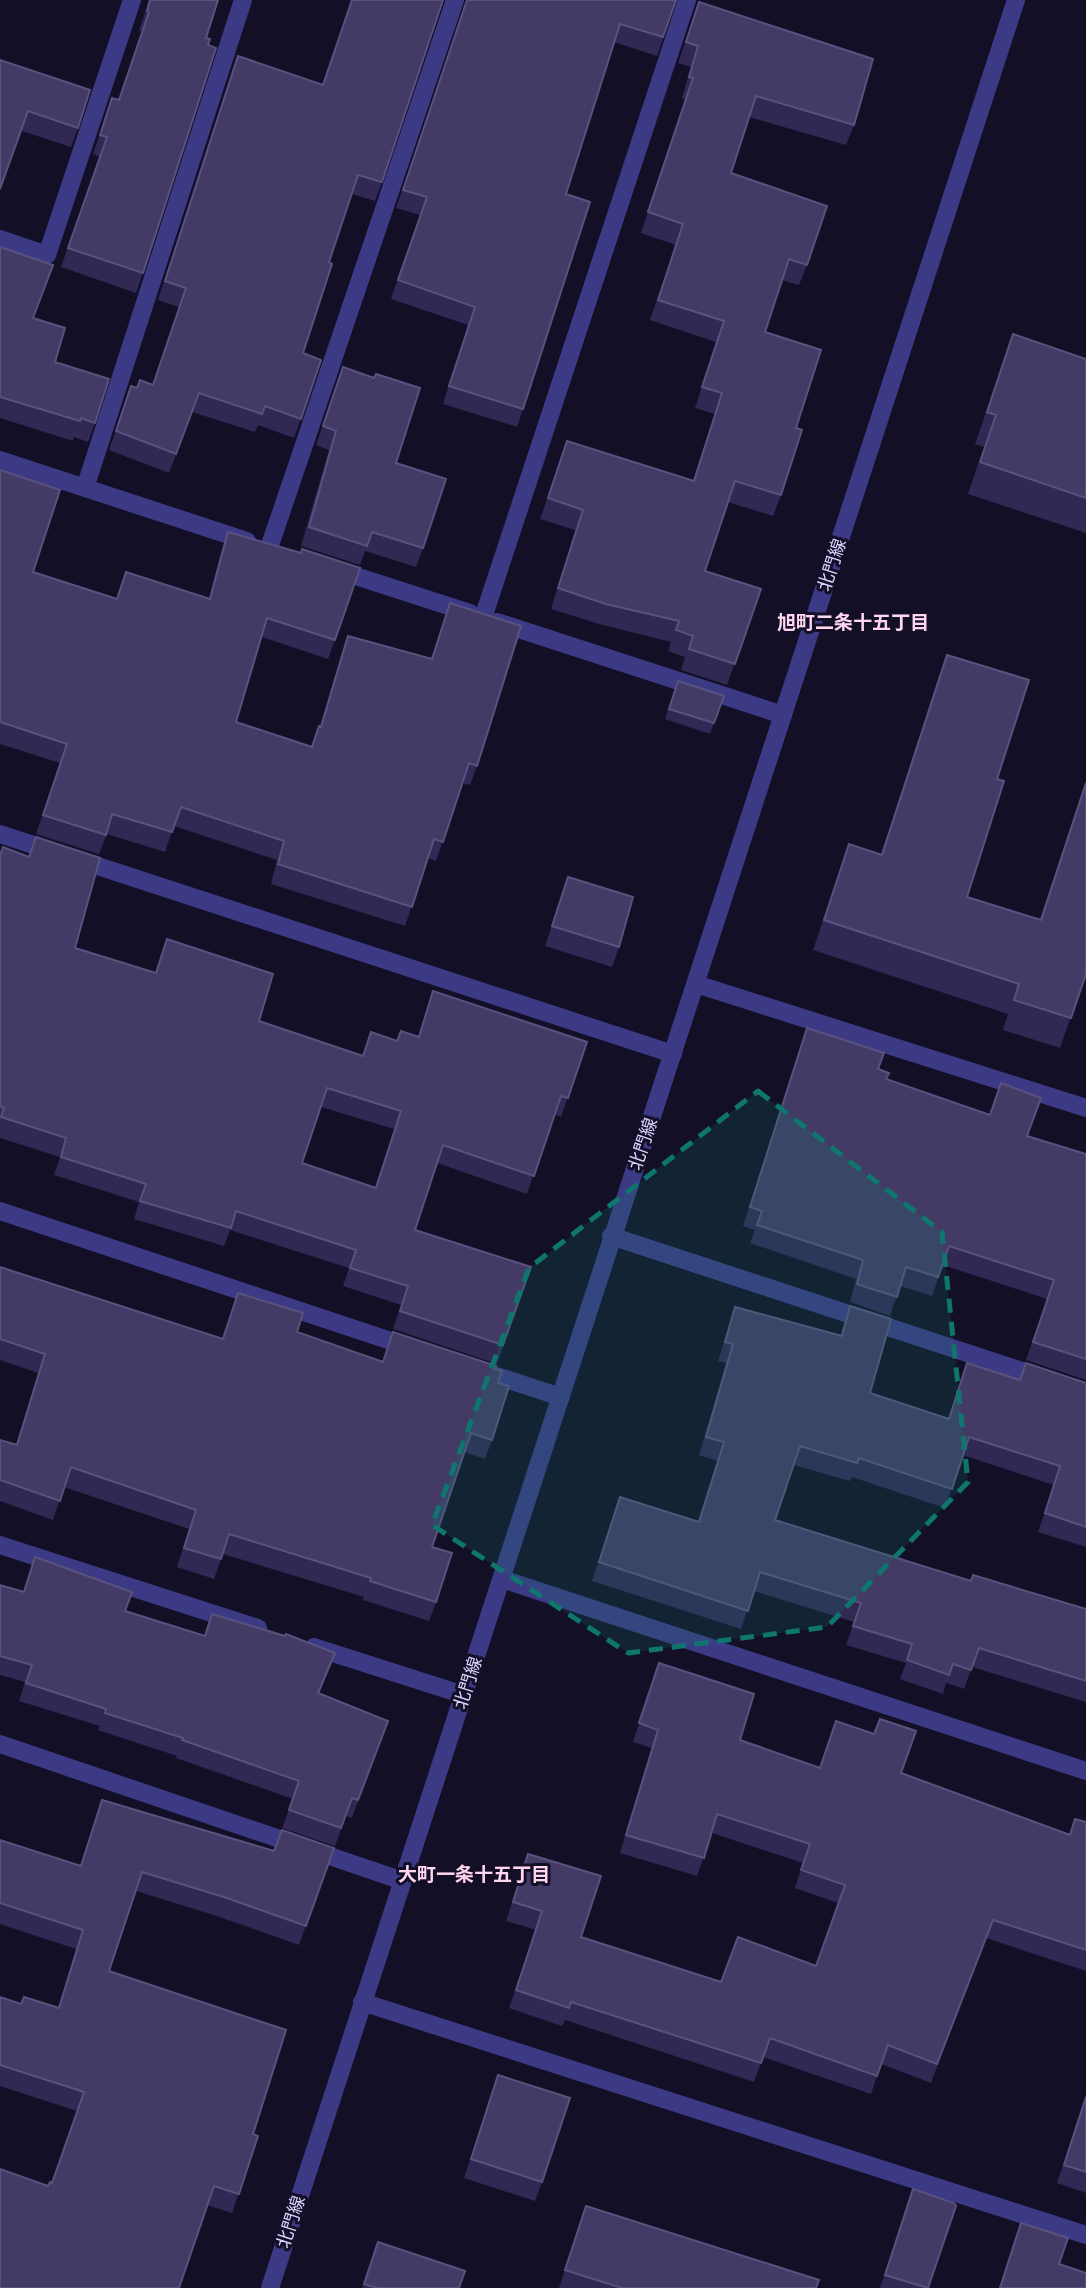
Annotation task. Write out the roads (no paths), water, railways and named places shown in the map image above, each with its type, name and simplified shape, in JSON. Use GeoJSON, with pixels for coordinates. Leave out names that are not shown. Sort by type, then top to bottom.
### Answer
{"type":"FeatureCollection","features":[{"type":"Feature","properties":{"kind":"street"},"geometry":{"type":"LineString","coordinates":[[0,239],[47,255],[132,0]]}},
{"type":"Feature","properties":{"kind":"street"},"geometry":{"type":"LineString","coordinates":[[85,488],[243,0]]}},
{"type":"Feature","properties":{"kind":"street"},"geometry":{"type":"LineString","coordinates":[[0,460],[276,550],[455,0]]}},
{"type":"Feature","properties":{"kind":"street"},"geometry":{"type":"LineString","coordinates":[[484,618],[687,0]]}},
{"type":"Feature","properties":{"kind":"street","name":"北門線"},"geometry":{"type":"LineString","coordinates":[[270,2288],[1016,0]]}},
{"type":"Feature","properties":{"kind":"street"},"geometry":{"type":"LineString","coordinates":[[320,565],[783,715]]}},
{"type":"Feature","properties":{"kind":"street"},"geometry":{"type":"LineString","coordinates":[[0,834],[673,1054]]}},
{"type":"Feature","properties":{"kind":"street"},"geometry":{"type":"LineString","coordinates":[[696,984],[1086,1108]]}},
{"type":"Feature","properties":{"kind":"street"},"geometry":{"type":"LineString","coordinates":[[0,1212],[431,1354]]}},
{"type":"Feature","properties":{"kind":"street"},"geometry":{"type":"LineString","coordinates":[[611,1236],[1086,1392]]}},
{"type":"Feature","properties":{"kind":"street"},"geometry":{"type":"LineString","coordinates":[[457,1363],[561,1397]]}},
{"type":"Feature","properties":{"kind":"street"},"geometry":{"type":"LineString","coordinates":[[0,1545],[464,1695]]}},
{"type":"Feature","properties":{"kind":"street"},"geometry":{"type":"LineString","coordinates":[[502,1578],[1086,1771]]}},
{"type":"Feature","properties":{"kind":"street"},"geometry":{"type":"LineString","coordinates":[[0,1744],[403,1881]]}},
{"type":"Feature","properties":{"kind":"street"},"geometry":{"type":"LineString","coordinates":[[362,2002],[1086,2235]]}},
{"type":"Feature","properties":{"kind":"district","name":"旭町二条十五丁目"},"geometry":{"type":"Point","coordinates":[853,622]}},
{"type":"Feature","properties":{"kind":"district","name":"大町一条十五丁目"},"geometry":{"type":"Point","coordinates":[474,1874]}}]}
